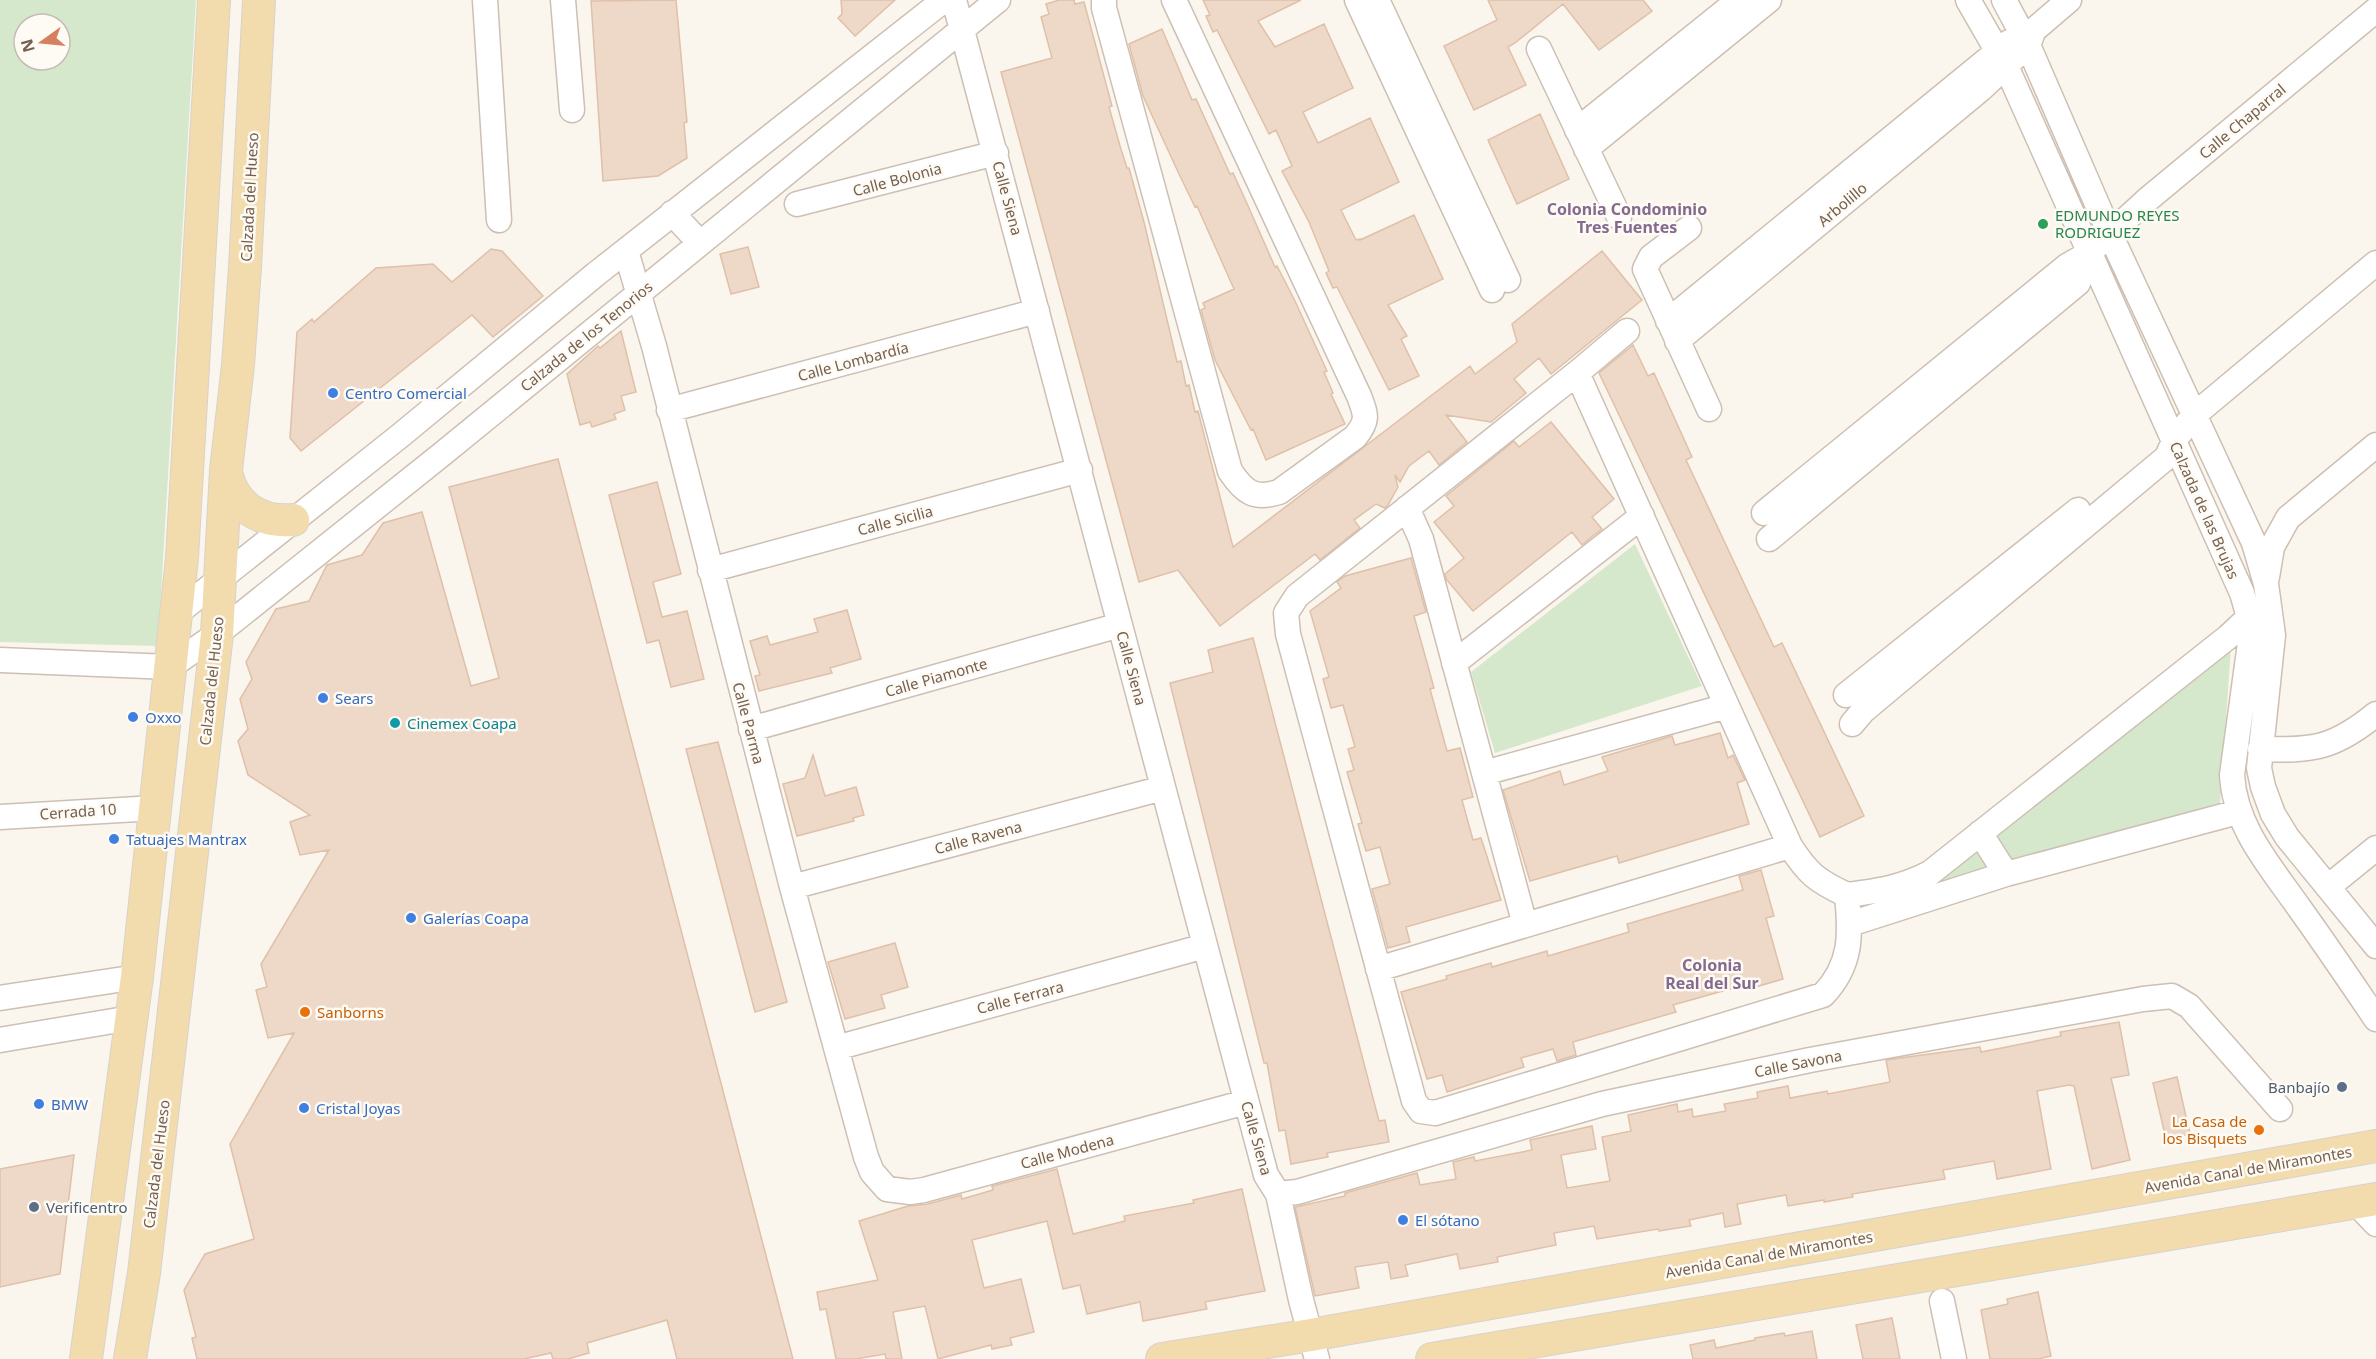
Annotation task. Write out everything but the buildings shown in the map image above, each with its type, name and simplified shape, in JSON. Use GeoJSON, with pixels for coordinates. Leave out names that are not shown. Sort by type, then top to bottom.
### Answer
{"type":"FeatureCollection","features":[{"type":"Feature","properties":{"kind":"main road"},"geometry":{"type":"LineString","coordinates":[[86,1359],[137,977],[177,614],[214,0]]}},
{"type":"Feature","properties":{"kind":"main road","name":"Calzada del Hueso"},"geometry":{"type":"LineString","coordinates":[[130,1359],[144,1273],[218,634],[226,470],[238,365],[245,267],[259,0]]}},
{"type":"Feature","properties":{"kind":"main road"},"geometry":{"type":"LineString","coordinates":[[226,470],[233,492],[247,509],[269,520],[293,520]]}},
{"type":"Feature","properties":{"kind":"main road","name":"Avenida Canal de Miramontes"},"geometry":{"type":"LineString","coordinates":[[1162,1359],[1314,1347],[2376,1146]]}},
{"type":"Feature","properties":{"kind":"main road"},"geometry":{"type":"LineString","coordinates":[[1432,1359],[2369,1208]]}},
{"type":"Feature","properties":{"kind":"street"},"geometry":{"type":"LineString","coordinates":[[485,0],[499,220]]}},
{"type":"Feature","properties":{"kind":"street"},"geometry":{"type":"LineString","coordinates":[[563,0],[572,110]]}},
{"type":"Feature","properties":{"kind":"street"},"geometry":{"type":"LineString","coordinates":[[177,614],[401,435],[672,213],[944,0]]}},
{"type":"Feature","properties":{"kind":"street","name":"Calle Siena"},"geometry":{"type":"LineString","coordinates":[[954,0],[1246,1102],[1266,1175],[1278,1194],[1314,1347]]}},
{"type":"Feature","properties":{"kind":"street","name":"Calzada de los Tenorios"},"geometry":{"type":"LineString","coordinates":[[170,667],[218,634],[998,0]]}},
{"type":"Feature","properties":{"kind":"street"},"geometry":{"type":"LineString","coordinates":[[1104,0],[1104,8],[1230,471],[1240,486],[1253,494],[1265,496],[1279,492],[1355,437],[1364,426],[1366,416],[1359,396],[1174,0]]}},
{"type":"Feature","properties":{"kind":"street"},"geometry":{"type":"LineString","coordinates":[[1357,0],[1500,285],[1377,0]]}},
{"type":"Feature","properties":{"kind":"street"},"geometry":{"type":"LineString","coordinates":[[1582,140],[1739,0]]}},
{"type":"Feature","properties":{"kind":"street"},"geometry":{"type":"LineString","coordinates":[[1582,140],[1769,0]]}},
{"type":"Feature","properties":{"kind":"street","name":"Calzada de las Brujas"},"geometry":{"type":"LineString","coordinates":[[1968,0],[2002,58],[2234,575],[2249,617],[2252,636],[2232,776],[2233,794],[2238,812],[2250,837],[2376,1019]]}},
{"type":"Feature","properties":{"kind":"street","name":"Calzada de las Brujas"},"geometry":{"type":"LineString","coordinates":[[2004,0],[2028,35],[2110,234],[2254,543],[2266,584],[2273,635],[2259,768],[2273,814],[2287,837],[2376,946]]}},
{"type":"Feature","properties":{"kind":"street","name":"Arbolillo"},"geometry":{"type":"LineString","coordinates":[[1672,331],[2069,0]]}},
{"type":"Feature","properties":{"kind":"street","name":"Calle Chaparral"},"geometry":{"type":"LineString","coordinates":[[1764,513],[2067,266],[2088,254],[2147,200],[2376,10]]}},
{"type":"Feature","properties":{"kind":"street"},"geometry":{"type":"LineString","coordinates":[[1539,50],[1619,218]]}},
{"type":"Feature","properties":{"kind":"street","name":"Calle Bolonia"},"geometry":{"type":"LineString","coordinates":[[797,204],[996,153]]}},
{"type":"Feature","properties":{"kind":"street"},"geometry":{"type":"LineString","coordinates":[[672,213],[700,243]]}},
{"type":"Feature","properties":{"kind":"street"},"geometry":{"type":"LineString","coordinates":[[1689,228],[1651,257],[1645,269],[1709,409]]}},
{"type":"Feature","properties":{"kind":"street","name":"Calle Parma"},"geometry":{"type":"LineString","coordinates":[[626,251],[792,887],[866,1157],[873,1172],[887,1189]]}},
{"type":"Feature","properties":{"kind":"street"},"geometry":{"type":"LineString","coordinates":[[1769,538],[2078,283],[2088,254]]}},
{"type":"Feature","properties":{"kind":"street"},"geometry":{"type":"LineString","coordinates":[[1852,724],[1863,711],[2167,457],[2174,441],[2193,416],[2376,263]]}},
{"type":"Feature","properties":{"kind":"street","name":"Calle Lombardía"},"geometry":{"type":"LineString","coordinates":[[669,410],[1037,311]]}},
{"type":"Feature","properties":{"kind":"street"},"geometry":{"type":"LineString","coordinates":[[1627,331],[1297,596],[1286,613],[1288,634],[1414,1101],[1421,1111],[1435,1113],[1823,994],[1836,981],[1846,962],[1850,924],[1847,895]]}},
{"type":"Feature","properties":{"kind":"street"},"geometry":{"type":"LineString","coordinates":[[1577,373],[1790,846],[1804,867],[1822,884],[1847,895],[1909,884],[1930,873],[2221,642],[2257,609],[2264,598],[2272,548],[2288,518],[2376,445]]}},
{"type":"Feature","properties":{"kind":"street"},"geometry":{"type":"LineString","coordinates":[[1846,695],[2160,445],[2174,441]]}},
{"type":"Feature","properties":{"kind":"street","name":"Calle Sicilia"},"geometry":{"type":"LineString","coordinates":[[710,570],[1080,470]]}},
{"type":"Feature","properties":{"kind":"street"},"geometry":{"type":"LineString","coordinates":[[1407,508],[1421,539],[1525,926]]}},
{"type":"Feature","properties":{"kind":"street"},"geometry":{"type":"LineString","coordinates":[[1454,663],[1642,516]]}},
{"type":"Feature","properties":{"kind":"street","name":"Calle Piamonte"},"geometry":{"type":"LineString","coordinates":[[751,729],[1120,625]]}},
{"type":"Feature","properties":{"kind":"street"},"geometry":{"type":"LineString","coordinates":[[0,660],[170,667]]}},
{"type":"Feature","properties":{"kind":"street"},"geometry":{"type":"LineString","coordinates":[[1484,773],[1726,706]]}},
{"type":"Feature","properties":{"kind":"street"},"geometry":{"type":"LineString","coordinates":[[2260,749],[2301,750],[2328,745],[2343,738],[2376,714]]}},
{"type":"Feature","properties":{"kind":"street","name":"Calle Ravena"},"geometry":{"type":"LineString","coordinates":[[792,887],[1163,788]]}},
{"type":"Feature","properties":{"kind":"street","name":"Cerrada 10"},"geometry":{"type":"LineString","coordinates":[[0,817],[155,807]]}},
{"type":"Feature","properties":{"kind":"street"},"geometry":{"type":"LineString","coordinates":[[1850,924],[2006,874],[2238,812]]}},
{"type":"Feature","properties":{"kind":"street"},"geometry":{"type":"LineString","coordinates":[[1980,833],[2006,874]]}},
{"type":"Feature","properties":{"kind":"street"},"geometry":{"type":"LineString","coordinates":[[1378,969],[1790,846]]}},
{"type":"Feature","properties":{"kind":"street"},"geometry":{"type":"LineString","coordinates":[[2299,907],[2298,895],[2304,885],[2317,881],[2326,885],[2376,848]]}},
{"type":"Feature","properties":{"kind":"street"},"geometry":{"type":"LineString","coordinates":[[2280,882],[2287,884],[2299,879],[2304,874],[2306,860]]}},
{"type":"Feature","properties":{"kind":"street","name":"Calle Ferrara"},"geometry":{"type":"LineString","coordinates":[[836,1048],[1205,946]]}},
{"type":"Feature","properties":{"kind":"street"},"geometry":{"type":"LineString","coordinates":[[0,998],[137,977]]}},
{"type":"Feature","properties":{"kind":"street","name":"Calle Savona"},"geometry":{"type":"LineString","coordinates":[[1278,1194],[1297,1192],[1602,1104],[1810,1060],[2172,996],[2189,1005],[2280,1108]]}},
{"type":"Feature","properties":{"kind":"street"},"geometry":{"type":"LineString","coordinates":[[0,1040],[131,1018]]}},
{"type":"Feature","properties":{"kind":"street","name":"Calle Modena"},"geometry":{"type":"LineString","coordinates":[[887,1189],[910,1192],[924,1190],[1246,1102]]}},
{"type":"Feature","properties":{"kind":"street"},"geometry":{"type":"LineString","coordinates":[[1942,1301],[1954,1359]]}},
{"type":"Feature","properties":{"kind":"green space"},"geometry":{"type":"Polygon","coordinates":[[[0,0],[196,0],[158,646],[0,642],[0,0]]]}},
{"type":"Feature","properties":{"kind":"green space"},"geometry":{"type":"Polygon","coordinates":[[[1635,544],[1702,686],[1495,753],[1471,672],[1635,544]]]}},
{"type":"Feature","properties":{"kind":"green space"},"geometry":{"type":"Polygon","coordinates":[[[2231,647],[2220,804],[1942,885],[1943,871],[2231,647]]]}},
{"type":"Feature","properties":{"kind":"place","name":"EDMUNDO REYES RODRIGUEZ"},"geometry":{"type":"Point","coordinates":[2043,224]}},
{"type":"Feature","properties":{"kind":"place","name":"Centro Comercial"},"geometry":{"type":"Point","coordinates":[333,393]}},
{"type":"Feature","properties":{"kind":"place","name":"Sears"},"geometry":{"type":"Point","coordinates":[323,698]}},
{"type":"Feature","properties":{"kind":"place","name":"Oxxo"},"geometry":{"type":"Point","coordinates":[133,717]}},
{"type":"Feature","properties":{"kind":"place","name":"Cinemex Coapa"},"geometry":{"type":"Point","coordinates":[395,723]}},
{"type":"Feature","properties":{"kind":"place","name":"Tatuajes Mantrax"},"geometry":{"type":"Point","coordinates":[114,839]}},
{"type":"Feature","properties":{"kind":"place","name":"Galerías Coapa"},"geometry":{"type":"Point","coordinates":[411,918]}},
{"type":"Feature","properties":{"kind":"place","name":"Sanborns"},"geometry":{"type":"Point","coordinates":[305,1012]}},
{"type":"Feature","properties":{"kind":"place","name":"Banbajío"},"geometry":{"type":"Point","coordinates":[2342,1087]}},
{"type":"Feature","properties":{"kind":"place","name":"BMW"},"geometry":{"type":"Point","coordinates":[39,1104]}},
{"type":"Feature","properties":{"kind":"place","name":"Cristal Joyas"},"geometry":{"type":"Point","coordinates":[304,1108]}},
{"type":"Feature","properties":{"kind":"place","name":"La Casa de los Bisquets"},"geometry":{"type":"Point","coordinates":[2259,1130]}},
{"type":"Feature","properties":{"kind":"place","name":"Verificentro"},"geometry":{"type":"Point","coordinates":[34,1207]}},
{"type":"Feature","properties":{"kind":"place","name":"El sótano"},"geometry":{"type":"Point","coordinates":[1403,1220]}},
{"type":"Feature","properties":{"kind":"district","name":"Colonia Condominio Tres Fuentes"},"geometry":{"type":"Point","coordinates":[1627,218]}},
{"type":"Feature","properties":{"kind":"district","name":"Colonia Real del Sur"},"geometry":{"type":"Point","coordinates":[1712,974]}}]}
